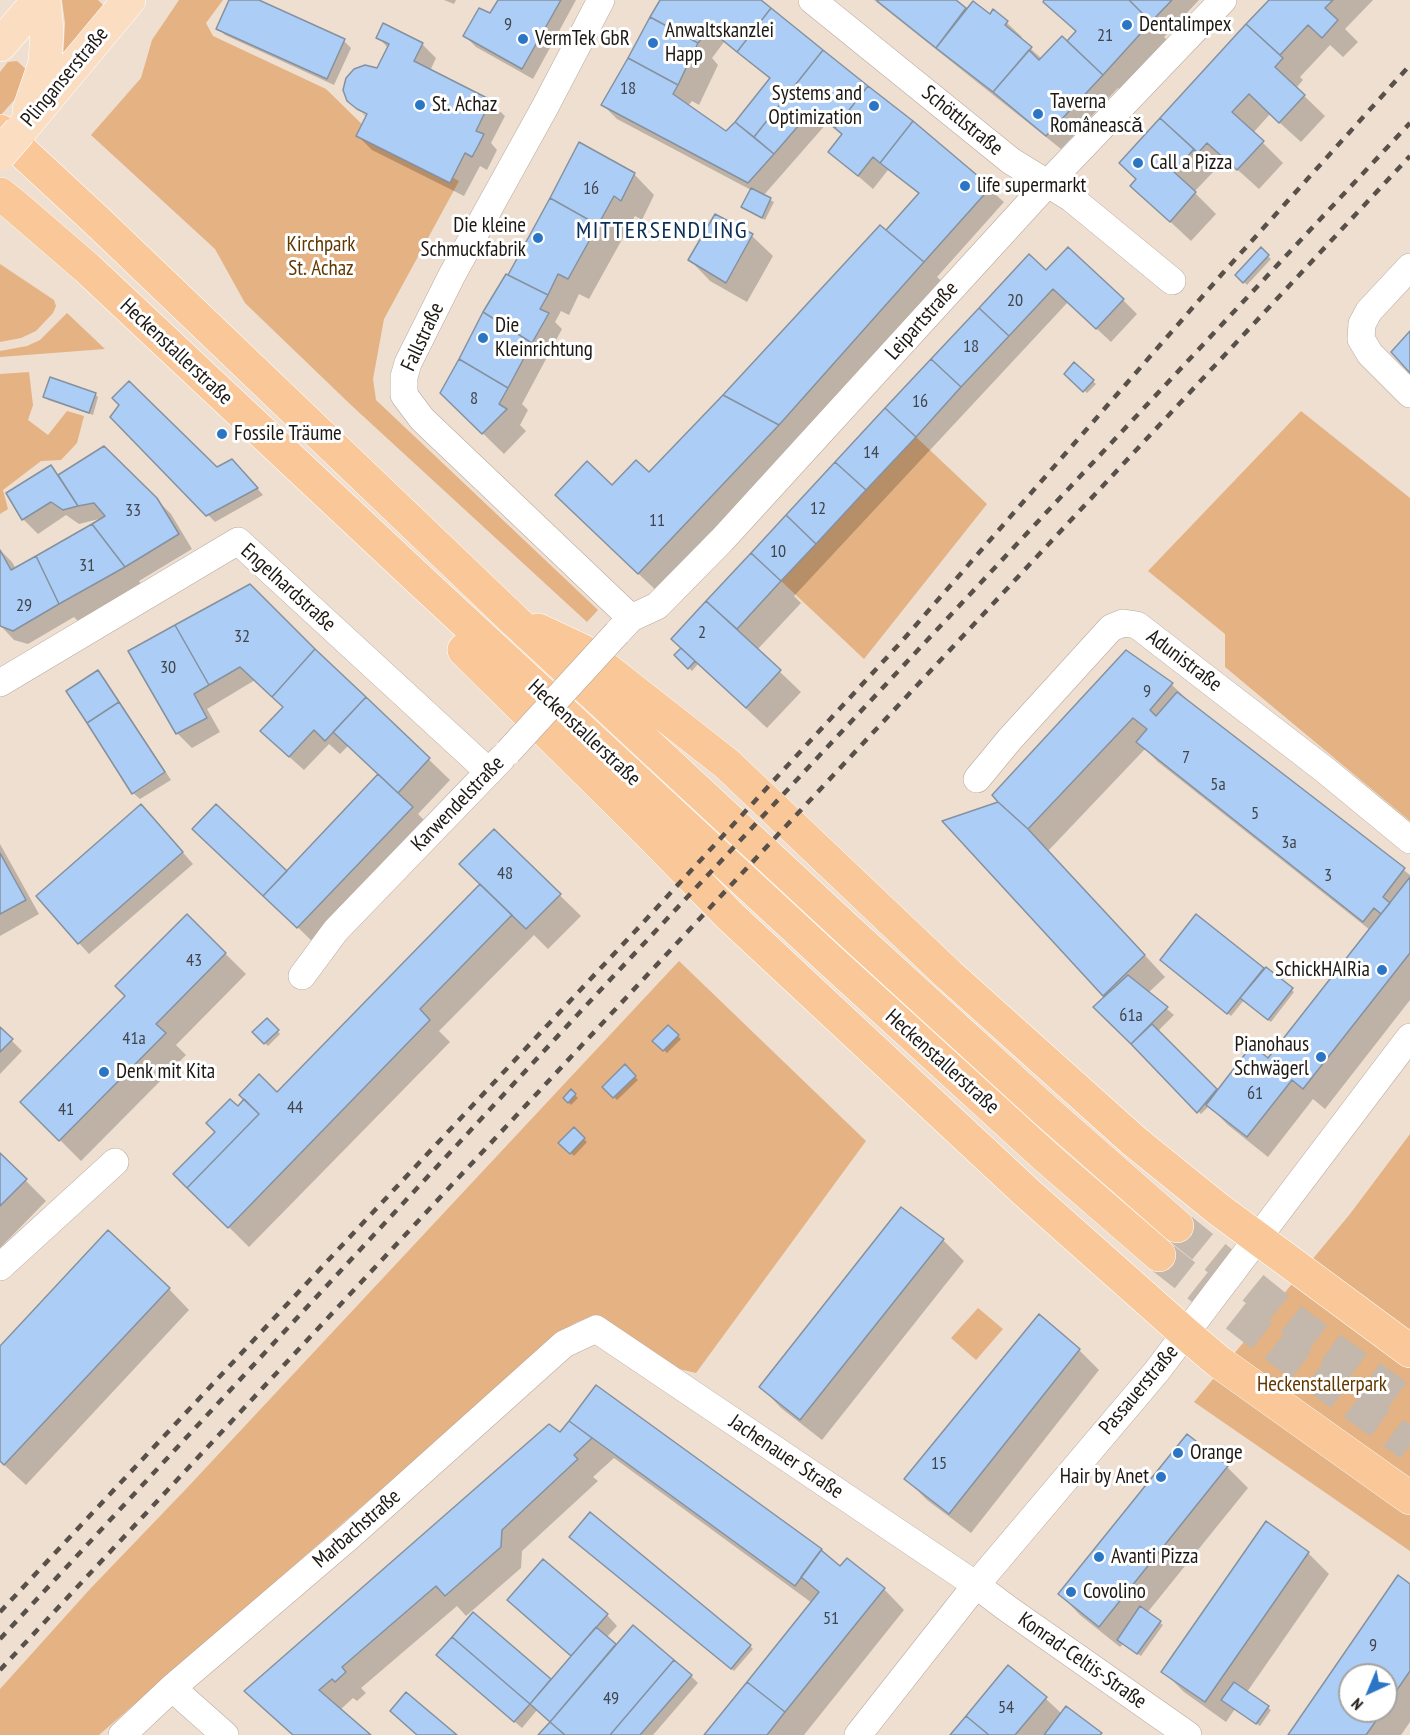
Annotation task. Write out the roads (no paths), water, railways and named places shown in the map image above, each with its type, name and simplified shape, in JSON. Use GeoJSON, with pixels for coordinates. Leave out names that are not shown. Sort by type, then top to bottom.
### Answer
{"type":"FeatureCollection","features":[{"type":"Feature","properties":{"kind":"highway","name":"Heckenstallerstraße"},"geometry":{"type":"LineString","coordinates":[[7,139],[85,210],[514,620],[850,932],[1045,1110],[1177,1226]]}},
{"type":"Feature","properties":{"kind":"highway","name":"Heckenstallerstraße"},"geometry":{"type":"LineString","coordinates":[[7,200],[87,268],[423,583],[1046,1157],[1160,1255]]}},
{"type":"Feature","properties":{"kind":"highway"},"geometry":{"type":"LineString","coordinates":[[423,583],[445,631],[731,917],[1025,1191],[1219,1362],[1410,1498]]}},
{"type":"Feature","properties":{"kind":"highway"},"geometry":{"type":"LineString","coordinates":[[514,620],[583,651],[727,765],[949,975],[1066,1081],[1174,1174],[1410,1351]]}},
{"type":"Feature","properties":{"kind":"main road"},"geometry":{"type":"LineString","coordinates":[[1,44],[41,0]]}},
{"type":"Feature","properties":{"kind":"main road"},"geometry":{"type":"LineString","coordinates":[[41,0],[47,30],[45,63],[48,83]]}},
{"type":"Feature","properties":{"kind":"main road","name":"Plinganserstraße"},"geometry":{"type":"LineString","coordinates":[[7,139],[48,83],[129,0]]}},
{"type":"Feature","properties":{"kind":"street","name":"Fallstraße"},"geometry":{"type":"LineString","coordinates":[[601,0],[452,275],[408,363],[404,377],[404,395],[422,419],[624,626]]}},
{"type":"Feature","properties":{"kind":"street","name":"Schöttlstraße"},"geometry":{"type":"LineString","coordinates":[[812,0],[1011,161],[1071,198],[1172,281]]}},
{"type":"Feature","properties":{"kind":"street","name":"Leipartstraße"},"geometry":{"type":"LineString","coordinates":[[624,626],[657,606],[722,540],[1047,183],[1222,0]]}},
{"type":"Feature","properties":{"kind":"street"},"geometry":{"type":"LineString","coordinates":[[1410,267],[1370,311],[1362,324],[1361,339],[1370,354],[1410,394]]}},
{"type":"Feature","properties":{"kind":"street","name":"Engelhardstraße"},"geometry":{"type":"LineString","coordinates":[[0,683],[238,541],[499,762]]}},
{"type":"Feature","properties":{"kind":"street","name":"Adunistraße"},"geometry":{"type":"LineString","coordinates":[[977,779],[1111,628],[1123,623],[1137,625],[1325,770],[1410,840]]}},
{"type":"Feature","properties":{"kind":"street","name":"Karwendelstraße"},"geometry":{"type":"LineString","coordinates":[[302,976],[336,930],[499,762],[624,626]]}},
{"type":"Feature","properties":{"kind":"street","name":"Passauerstraße"},"geometry":{"type":"LineString","coordinates":[[858,1735],[976,1585],[1157,1371],[1410,1037]]}},
{"type":"Feature","properties":{"kind":"street"},"geometry":{"type":"LineString","coordinates":[[0,1267],[115,1162]]}},
{"type":"Feature","properties":{"kind":"street","name":"Jachenauer Straße"},"geometry":{"type":"LineString","coordinates":[[596,1329],[976,1585]]}},
{"type":"Feature","properties":{"kind":"street","name":"Marbachstraße"},"geometry":{"type":"LineString","coordinates":[[122,1735],[172,1688],[351,1535],[564,1344],[596,1329]]}},
{"type":"Feature","properties":{"kind":"street","name":"Konrad-Celtis-Straße"},"geometry":{"type":"LineString","coordinates":[[976,1585],[1008,1610],[1188,1735]]}},
{"type":"Feature","properties":{"kind":"street"},"geometry":{"type":"LineString","coordinates":[[172,1688],[225,1735]]}},
{"type":"Feature","properties":{"kind":"tunnel"},"geometry":{"type":"LineString","coordinates":[[1177,1226],[1300,1326],[1410,1405]]}},
{"type":"Feature","properties":{"kind":"tunnel"},"geometry":{"type":"LineString","coordinates":[[1159,1255],[1284,1353],[1410,1445]]}},
{"type":"Feature","properties":{"kind":"railway"},"geometry":{"type":"LineString","coordinates":[[0,1612],[640,926],[902,641],[1222,274],[1410,65]]}},
{"type":"Feature","properties":{"kind":"railway"},"geometry":{"type":"LineString","coordinates":[[0,1639],[580,1012],[1410,123]]}},
{"type":"Feature","properties":{"kind":"railway"},"geometry":{"type":"LineString","coordinates":[[0,1670],[1410,156]]}},
{"type":"Feature","properties":{"kind":"place","name":"Dentalimpex"},"geometry":{"type":"Point","coordinates":[1127,25]}},
{"type":"Feature","properties":{"kind":"place","name":"VermTek GbR"},"geometry":{"type":"Point","coordinates":[523,39]}},
{"type":"Feature","properties":{"kind":"place","name":"Anwaltskanzlei Happ"},"geometry":{"type":"Point","coordinates":[653,43]}},
{"type":"Feature","properties":{"kind":"place","name":"St. Achaz"},"geometry":{"type":"Point","coordinates":[420,105]}},
{"type":"Feature","properties":{"kind":"place","name":"Systems and Optimization"},"geometry":{"type":"Point","coordinates":[874,106]}},
{"type":"Feature","properties":{"kind":"place","name":"Taverna Româneascǎ"},"geometry":{"type":"Point","coordinates":[1038,114]}},
{"type":"Feature","properties":{"kind":"place","name":"Call a Pizza"},"geometry":{"type":"Point","coordinates":[1138,163]}},
{"type":"Feature","properties":{"kind":"place","name":"life supermarkt"},"geometry":{"type":"Point","coordinates":[965,186]}},
{"type":"Feature","properties":{"kind":"place","name":"Die kleine Schmuckfabrik"},"geometry":{"type":"Point","coordinates":[538,238]}},
{"type":"Feature","properties":{"kind":"place","name":"Die Kleinrichtung"},"geometry":{"type":"Point","coordinates":[483,338]}},
{"type":"Feature","properties":{"kind":"place","name":"Fossile Träume"},"geometry":{"type":"Point","coordinates":[222,434]}},
{"type":"Feature","properties":{"kind":"place","name":"SchickHAIRia"},"geometry":{"type":"Point","coordinates":[1382,970]}},
{"type":"Feature","properties":{"kind":"place","name":"Pianohaus Schwägerl"},"geometry":{"type":"Point","coordinates":[1321,1057]}},
{"type":"Feature","properties":{"kind":"place","name":"Denk mit Kita"},"geometry":{"type":"Point","coordinates":[104,1072]}},
{"type":"Feature","properties":{"kind":"place","name":"Orange"},"geometry":{"type":"Point","coordinates":[1178,1453]}},
{"type":"Feature","properties":{"kind":"place","name":"Hair by Anet"},"geometry":{"type":"Point","coordinates":[1161,1477]}},
{"type":"Feature","properties":{"kind":"place","name":"Avanti Pizza"},"geometry":{"type":"Point","coordinates":[1099,1557]}},
{"type":"Feature","properties":{"kind":"place","name":"Covolino"},"geometry":{"type":"Point","coordinates":[1071,1592]}},
{"type":"Feature","properties":{"kind":"district","name":"MITTERSENDLING"},"geometry":{"type":"Point","coordinates":[662,231]}},
{"type":"Feature","properties":{"kind":"park label","name":"Kirchpark St. Achaz"},"geometry":{"type":"Point","coordinates":[321,257]}},
{"type":"Feature","properties":{"kind":"park label","name":"Heckenstallerpark"},"geometry":{"type":"Point","coordinates":[1322,1385]}}]}
